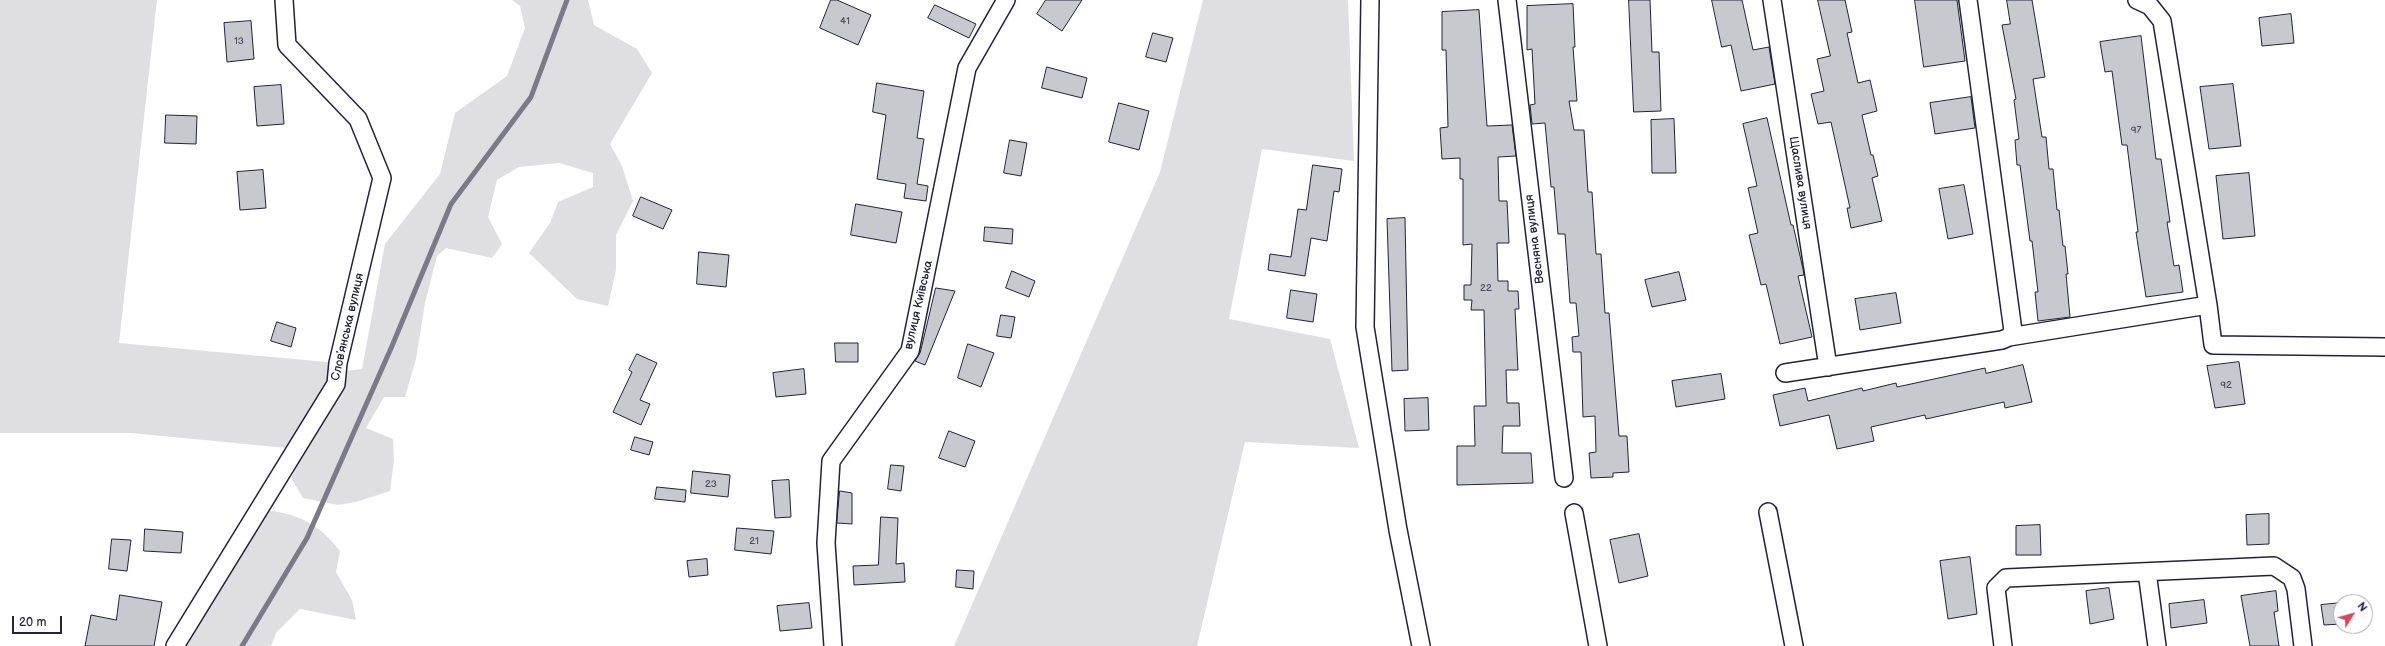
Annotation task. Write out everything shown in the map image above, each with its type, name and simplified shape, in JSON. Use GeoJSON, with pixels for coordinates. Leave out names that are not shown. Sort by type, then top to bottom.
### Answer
{"type":"FeatureCollection","features":[{"type":"Feature","properties":{"kind":"street","name":"Словʼянська вулиця"},"geometry":{"type":"LineString","coordinates":[[175,646],[336,384],[338,363],[382,178],[358,119],[287,45],[284,0]]}},
{"type":"Feature","properties":{"kind":"street","name":"вулиця Київська"},"geometry":{"type":"LineString","coordinates":[[834,646],[826,543],[831,461],[910,351],[968,68],[1006,0]]}},
{"type":"Feature","properties":{"kind":"street"},"geometry":{"type":"LineString","coordinates":[[1370,0],[1365,327],[1398,530],[1421,646]]}},
{"type":"Feature","properties":{"kind":"street","name":"Весняна вулиця"},"geometry":{"type":"LineString","coordinates":[[1507,0],[1564,478]]}},
{"type":"Feature","properties":{"kind":"street","name":"Щаслива вулиця"},"geometry":{"type":"LineString","coordinates":[[1772,0],[1828,367]]}},
{"type":"Feature","properties":{"kind":"street"},"geometry":{"type":"LineString","coordinates":[[1968,0],[2013,331],[2009,337]]}},
{"type":"Feature","properties":{"kind":"street"},"geometry":{"type":"LineString","coordinates":[[2137,0],[2150,6],[2162,22],[2208,305],[2213,345],[2385,347]]}},
{"type":"Feature","properties":{"kind":"street"},"geometry":{"type":"LineString","coordinates":[[1785,373],[2002,340],[2009,337],[2208,305]]}},
{"type":"Feature","properties":{"kind":"street"},"geometry":{"type":"LineString","coordinates":[[1768,512],[1794,646]]}},
{"type":"Feature","properties":{"kind":"street"},"geometry":{"type":"LineString","coordinates":[[1574,513],[1598,646]]}},
{"type":"Feature","properties":{"kind":"street"},"geometry":{"type":"LineString","coordinates":[[2003,646],[1996,588],[2006,578],[2274,566],[2292,578],[2296,589],[2303,646]]}},
{"type":"Feature","properties":{"kind":"street"},"geometry":{"type":"LineString","coordinates":[[2147,572],[2157,646]]}},
{"type":"Feature","properties":{"kind":"shaded area"},"geometry":{"type":"Polygon","coordinates":[[[0,0],[157,0],[119,343],[338,363],[297,449],[131,433],[0,433],[0,0]]]}},
{"type":"Feature","properties":{"kind":"shaded area"},"geometry":{"type":"Polygon","coordinates":[[[512,0],[588,0],[594,25],[637,49],[652,73],[610,144],[622,166],[633,201],[616,235],[616,270],[608,306],[577,299],[529,253],[550,223],[558,202],[593,187],[593,173],[559,163],[519,167],[497,180],[488,217],[502,244],[492,258],[446,248],[437,256],[425,303],[416,359],[405,397],[384,397],[366,428],[393,439],[394,460],[390,491],[356,502],[338,505],[303,498],[291,478],[347,371],[362,369],[385,244],[440,174],[455,113],[507,76],[525,28],[520,6],[512,0]]]}},
{"type":"Feature","properties":{"kind":"shaded area"},"geometry":{"type":"Polygon","coordinates":[[[1203,0],[1348,0],[1354,161],[1262,149],[1229,319],[1330,339],[1359,448],[1245,442],[1197,646],[954,646],[1160,172],[1203,0]]]}},
{"type":"Feature","properties":{"kind":"shaded area"},"geometry":{"type":"Polygon","coordinates":[[[265,510],[288,514],[307,522],[324,534],[340,551],[336,572],[352,600],[356,620],[300,609],[276,633],[271,646],[187,646],[265,510]]]}},
{"type":"Feature","properties":{"kind":"building"},"geometry":{"type":"Polygon","coordinates":[[[831,0],[837,0],[871,15],[858,45],[820,28],[831,0]]]}},
{"type":"Feature","properties":{"kind":"building"},"geometry":{"type":"Polygon","coordinates":[[[1046,0],[1082,0],[1062,31],[1037,14],[1046,0]]]}},
{"type":"Feature","properties":{"kind":"building"},"geometry":{"type":"Polygon","coordinates":[[[1629,0],[1650,0],[1652,52],[1659,52],[1661,111],[1634,112],[1629,0]]]}},
{"type":"Feature","properties":{"kind":"building"},"geometry":{"type":"Polygon","coordinates":[[[1712,0],[1742,0],[1753,50],[1769,47],[1775,84],[1741,91],[1731,45],[1722,47],[1712,0]]]}},
{"type":"Feature","properties":{"kind":"building"},"geometry":{"type":"Polygon","coordinates":[[[1818,0],[1845,0],[1852,32],[1847,33],[1858,83],[1870,80],[1877,111],[1862,115],[1871,155],[1873,155],[1878,176],[1872,178],[1882,221],[1851,228],[1847,208],[1850,208],[1831,122],[1818,124],[1811,94],[1824,91],[1817,59],[1830,56],[1818,0]]]}},
{"type":"Feature","properties":{"kind":"building"},"geometry":{"type":"Polygon","coordinates":[[[1915,0],[1957,0],[1965,61],[1924,67],[1915,0]]]}},
{"type":"Feature","properties":{"kind":"building"},"geometry":{"type":"Polygon","coordinates":[[[2007,0],[2032,0],[2045,77],[2033,79],[2042,137],[2046,137],[2049,169],[2053,169],[2057,210],[2059,210],[2063,246],[2065,246],[2070,317],[2038,321],[2035,292],[2038,292],[2032,241],[2030,241],[2020,165],[2017,165],[2015,140],[2019,139],[2014,100],[2016,99],[2002,25],[2010,24],[2007,0]]]}},
{"type":"Feature","properties":{"kind":"building"},"geometry":{"type":"Polygon","coordinates":[[[1573,4],[1575,47],[1573,47],[1577,101],[1569,101],[1574,130],[1584,130],[1588,192],[1592,192],[1596,254],[1601,254],[1605,313],[1609,313],[1619,436],[1627,436],[1629,472],[1613,473],[1613,477],[1591,478],[1589,453],[1596,452],[1595,416],[1583,417],[1581,352],[1573,352],[1572,337],[1579,336],[1576,303],[1570,303],[1565,234],[1558,234],[1554,187],[1551,187],[1545,123],[1532,124],[1530,105],[1535,104],[1532,49],[1527,50],[1527,6],[1573,4]]]}},
{"type":"Feature","properties":{"kind":"building"},"geometry":{"type":"Polygon","coordinates":[[[935,5],[976,24],[969,38],[928,18],[935,5]]]}},
{"type":"Feature","properties":{"kind":"building"},"geometry":{"type":"Polygon","coordinates":[[[1479,10],[1487,126],[1512,125],[1516,156],[1498,157],[1499,201],[1507,201],[1509,243],[1497,243],[1498,281],[1508,281],[1508,291],[1518,291],[1519,309],[1515,309],[1518,370],[1506,370],[1507,403],[1519,403],[1520,426],[1503,426],[1502,453],[1531,453],[1533,483],[1457,485],[1457,446],[1475,446],[1474,406],[1486,406],[1484,310],[1471,310],[1472,300],[1464,300],[1464,285],[1471,285],[1472,244],[1463,245],[1463,179],[1460,179],[1460,158],[1442,159],[1440,128],[1448,127],[1446,50],[1442,50],[1442,12],[1479,10]]]}},
{"type":"Feature","properties":{"kind":"building"},"geometry":{"type":"Polygon","coordinates":[[[2291,14],[2294,43],[2262,46],[2259,18],[2291,14]]]}},
{"type":"Feature","properties":{"kind":"building"},"geometry":{"type":"Polygon","coordinates":[[[251,21],[254,59],[227,62],[224,23],[251,21]]]}},
{"type":"Feature","properties":{"kind":"building"},"geometry":{"type":"Polygon","coordinates":[[[1153,33],[1173,38],[1166,62],[1146,57],[1153,33]]]}},
{"type":"Feature","properties":{"kind":"building"},"geometry":{"type":"Polygon","coordinates":[[[2141,36],[2156,159],[2161,159],[2170,222],[2167,222],[2174,266],[2179,265],[2183,292],[2146,297],[2136,232],[2138,232],[2127,145],[2122,145],[2112,71],[2105,72],[2100,42],[2141,36]]]}},
{"type":"Feature","properties":{"kind":"building"},"geometry":{"type":"Polygon","coordinates":[[[1047,67],[1087,78],[1082,98],[1042,88],[1047,67]]]}},
{"type":"Feature","properties":{"kind":"building"},"geometry":{"type":"Polygon","coordinates":[[[877,83],[924,91],[917,138],[924,139],[917,184],[928,186],[926,201],[904,198],[906,184],[877,179],[886,115],[873,112],[877,83]]]}},
{"type":"Feature","properties":{"kind":"building"},"geometry":{"type":"Polygon","coordinates":[[[2233,84],[2241,146],[2209,149],[2200,87],[2233,84]]]}},
{"type":"Feature","properties":{"kind":"building"},"geometry":{"type":"Polygon","coordinates":[[[281,85],[284,124],[257,126],[254,87],[281,85]]]}},
{"type":"Feature","properties":{"kind":"building"},"geometry":{"type":"Polygon","coordinates":[[[1971,97],[1975,128],[1935,134],[1930,103],[1971,97]]]}},
{"type":"Feature","properties":{"kind":"building"},"geometry":{"type":"Polygon","coordinates":[[[1119,103],[1149,111],[1139,150],[1109,142],[1119,103]]]}},
{"type":"Feature","properties":{"kind":"building"},"geometry":{"type":"Polygon","coordinates":[[[166,115],[197,116],[196,144],[165,143],[166,115]]]}},
{"type":"Feature","properties":{"kind":"building"},"geometry":{"type":"Polygon","coordinates":[[[1767,118],[1791,225],[1793,225],[1803,269],[1804,275],[1798,276],[1812,337],[1780,344],[1766,284],[1761,285],[1749,235],[1758,233],[1748,188],[1757,186],[1743,124],[1767,118]]]}},
{"type":"Feature","properties":{"kind":"building"},"geometry":{"type":"Polygon","coordinates":[[[1674,119],[1676,173],[1652,173],[1651,120],[1674,119]]]}},
{"type":"Feature","properties":{"kind":"building"},"geometry":{"type":"Polygon","coordinates":[[[1010,140],[1027,143],[1021,176],[1004,173],[1010,140]]]}},
{"type":"Feature","properties":{"kind":"building"},"geometry":{"type":"Polygon","coordinates":[[[1313,165],[1342,169],[1339,192],[1334,191],[1327,241],[1311,238],[1305,276],[1268,270],[1270,254],[1291,257],[1298,209],[1306,210],[1313,165]]]}},
{"type":"Feature","properties":{"kind":"building"},"geometry":{"type":"Polygon","coordinates":[[[263,170],[266,208],[240,210],[237,172],[263,170]]]}},
{"type":"Feature","properties":{"kind":"building"},"geometry":{"type":"Polygon","coordinates":[[[2249,173],[2255,236],[2223,239],[2216,176],[2249,173]]]}},
{"type":"Feature","properties":{"kind":"building"},"geometry":{"type":"Polygon","coordinates":[[[1964,185],[1973,234],[1948,239],[1939,189],[1964,185]]]}},
{"type":"Feature","properties":{"kind":"building"},"geometry":{"type":"Polygon","coordinates":[[[641,197],[672,210],[663,229],[633,216],[641,197]]]}},
{"type":"Feature","properties":{"kind":"building"},"geometry":{"type":"Polygon","coordinates":[[[856,204],[902,212],[896,243],[851,235],[856,204]]]}},
{"type":"Feature","properties":{"kind":"building"},"geometry":{"type":"Polygon","coordinates":[[[1405,218],[1408,370],[1392,371],[1387,219],[1405,218]]]}},
{"type":"Feature","properties":{"kind":"building"},"geometry":{"type":"Polygon","coordinates":[[[985,227],[1013,229],[1012,244],[984,241],[985,227]]]}},
{"type":"Feature","properties":{"kind":"building"},"geometry":{"type":"Polygon","coordinates":[[[699,252],[729,255],[726,287],[697,284],[699,252]]]}},
{"type":"Feature","properties":{"kind":"building"},"geometry":{"type":"Polygon","coordinates":[[[1012,271],[1035,281],[1029,297],[1006,288],[1012,271]]]}},
{"type":"Feature","properties":{"kind":"building"},"geometry":{"type":"Polygon","coordinates":[[[1679,272],[1686,300],[1652,307],[1645,280],[1679,272]]]}},
{"type":"Feature","properties":{"kind":"building"},"geometry":{"type":"Polygon","coordinates":[[[936,288],[955,291],[925,365],[915,361],[920,353],[936,288]]]}},
{"type":"Feature","properties":{"kind":"building"},"geometry":{"type":"Polygon","coordinates":[[[1291,290],[1317,294],[1313,322],[1287,318],[1291,290]]]}},
{"type":"Feature","properties":{"kind":"building"},"geometry":{"type":"Polygon","coordinates":[[[1896,293],[1901,323],[1860,330],[1855,299],[1896,293]]]}},
{"type":"Feature","properties":{"kind":"building"},"geometry":{"type":"Polygon","coordinates":[[[1001,315],[1015,317],[1011,338],[997,336],[1001,315]]]}},
{"type":"Feature","properties":{"kind":"building"},"geometry":{"type":"Polygon","coordinates":[[[277,322],[296,328],[291,347],[271,341],[277,322]]]}},
{"type":"Feature","properties":{"kind":"building"},"geometry":{"type":"Polygon","coordinates":[[[835,343],[858,343],[858,362],[836,362],[835,343]]]}},
{"type":"Feature","properties":{"kind":"building"},"geometry":{"type":"Polygon","coordinates":[[[968,344],[994,353],[981,387],[958,378],[968,344]]]}},
{"type":"Feature","properties":{"kind":"building"},"geometry":{"type":"Polygon","coordinates":[[[637,354],[657,363],[640,400],[650,404],[641,425],[613,412],[632,372],[629,370],[637,354]]]}},
{"type":"Feature","properties":{"kind":"building"},"geometry":{"type":"Polygon","coordinates":[[[2239,362],[2245,404],[2215,408],[2207,366],[2239,362]]]}},
{"type":"Feature","properties":{"kind":"building"},"geometry":{"type":"Polygon","coordinates":[[[2023,365],[2032,402],[2005,408],[2004,402],[1926,419],[1925,415],[1871,427],[1874,441],[1837,449],[1829,415],[1780,426],[1773,395],[1805,388],[1808,401],[1862,388],[1863,391],[1896,383],[1897,387],[1985,368],[1986,373],[2023,365]]]}},
{"type":"Feature","properties":{"kind":"building"},"geometry":{"type":"Polygon","coordinates":[[[804,369],[806,394],[776,397],[773,373],[804,369]]]}},
{"type":"Feature","properties":{"kind":"building"},"geometry":{"type":"Polygon","coordinates":[[[1721,374],[1725,399],[1676,407],[1672,381],[1721,374]]]}},
{"type":"Feature","properties":{"kind":"building"},"geometry":{"type":"Polygon","coordinates":[[[1428,398],[1429,430],[1405,431],[1404,399],[1428,398]]]}},
{"type":"Feature","properties":{"kind":"building"},"geometry":{"type":"Polygon","coordinates":[[[949,431],[975,441],[965,467],[939,458],[949,431]]]}},
{"type":"Feature","properties":{"kind":"building"},"geometry":{"type":"Polygon","coordinates":[[[635,437],[653,442],[649,455],[631,450],[635,437]]]}},
{"type":"Feature","properties":{"kind":"building"},"geometry":{"type":"Polygon","coordinates":[[[891,465],[904,466],[901,491],[888,489],[891,465]]]}},
{"type":"Feature","properties":{"kind":"building"},"geometry":{"type":"Polygon","coordinates":[[[693,471],[730,475],[728,497],[691,493],[693,471]]]}},
{"type":"Feature","properties":{"kind":"building"},"geometry":{"type":"Polygon","coordinates":[[[789,480],[791,517],[775,518],[772,481],[789,480]]]}},
{"type":"Feature","properties":{"kind":"building"},"geometry":{"type":"Polygon","coordinates":[[[657,487],[686,490],[685,502],[655,499],[657,487]]]}},
{"type":"Feature","properties":{"kind":"building"},"geometry":{"type":"Polygon","coordinates":[[[840,491],[852,493],[852,524],[837,523],[840,491]]]}},
{"type":"Feature","properties":{"kind":"building"},"geometry":{"type":"Polygon","coordinates":[[[2269,514],[2269,544],[2247,545],[2246,515],[2269,514]]]}},
{"type":"Feature","properties":{"kind":"building"},"geometry":{"type":"Polygon","coordinates":[[[881,517],[898,518],[896,564],[904,563],[905,582],[854,585],[853,566],[878,565],[881,517]]]}},
{"type":"Feature","properties":{"kind":"building"},"geometry":{"type":"Polygon","coordinates":[[[2040,525],[2041,555],[2016,555],[2016,526],[2040,525]]]}},
{"type":"Feature","properties":{"kind":"building"},"geometry":{"type":"Polygon","coordinates":[[[737,528],[774,531],[771,554],[735,550],[737,528]]]}},
{"type":"Feature","properties":{"kind":"building"},"geometry":{"type":"Polygon","coordinates":[[[145,529],[183,532],[181,553],[144,551],[145,529]]]}},
{"type":"Feature","properties":{"kind":"building"},"geometry":{"type":"Polygon","coordinates":[[[1639,534],[1648,576],[1619,583],[1610,540],[1639,534]]]}},
{"type":"Feature","properties":{"kind":"building"},"geometry":{"type":"Polygon","coordinates":[[[112,539],[131,540],[127,571],[109,569],[112,539]]]}},
{"type":"Feature","properties":{"kind":"building"},"geometry":{"type":"Polygon","coordinates":[[[1970,557],[1977,614],[1948,619],[1940,561],[1970,557]]]}},
{"type":"Feature","properties":{"kind":"building"},"geometry":{"type":"Polygon","coordinates":[[[707,559],[708,575],[689,577],[687,561],[707,559]]]}},
{"type":"Feature","properties":{"kind":"building"},"geometry":{"type":"Polygon","coordinates":[[[957,570],[974,571],[973,589],[956,587],[957,570]]]}},
{"type":"Feature","properties":{"kind":"building"},"geometry":{"type":"Polygon","coordinates":[[[2109,588],[2114,619],[2090,624],[2086,591],[2109,588]]]}},
{"type":"Feature","properties":{"kind":"building"},"geometry":{"type":"Polygon","coordinates":[[[2276,591],[2278,611],[2274,612],[2279,646],[2250,646],[2241,596],[2276,591]]]}},
{"type":"Feature","properties":{"kind":"building"},"geometry":{"type":"Polygon","coordinates":[[[120,595],[162,602],[154,646],[85,646],[91,615],[116,620],[120,595]]]}},
{"type":"Feature","properties":{"kind":"building"},"geometry":{"type":"Polygon","coordinates":[[[2204,600],[2207,623],[2171,628],[2169,604],[2204,600]]]}},
{"type":"Feature","properties":{"kind":"building"},"geometry":{"type":"Polygon","coordinates":[[[809,603],[812,628],[780,631],[777,606],[809,603]]]}},
{"type":"Feature","properties":{"kind":"building"},"geometry":{"type":"Polygon","coordinates":[[[2333,604],[2333,624],[2324,625],[2321,605],[2333,604]]]}},
{"type":"Feature","properties":{"kind":"waterway"},"geometry":{"type":"LineString","coordinates":[[242,646],[307,538],[392,346],[451,204],[531,97],[567,0]]}}]}
